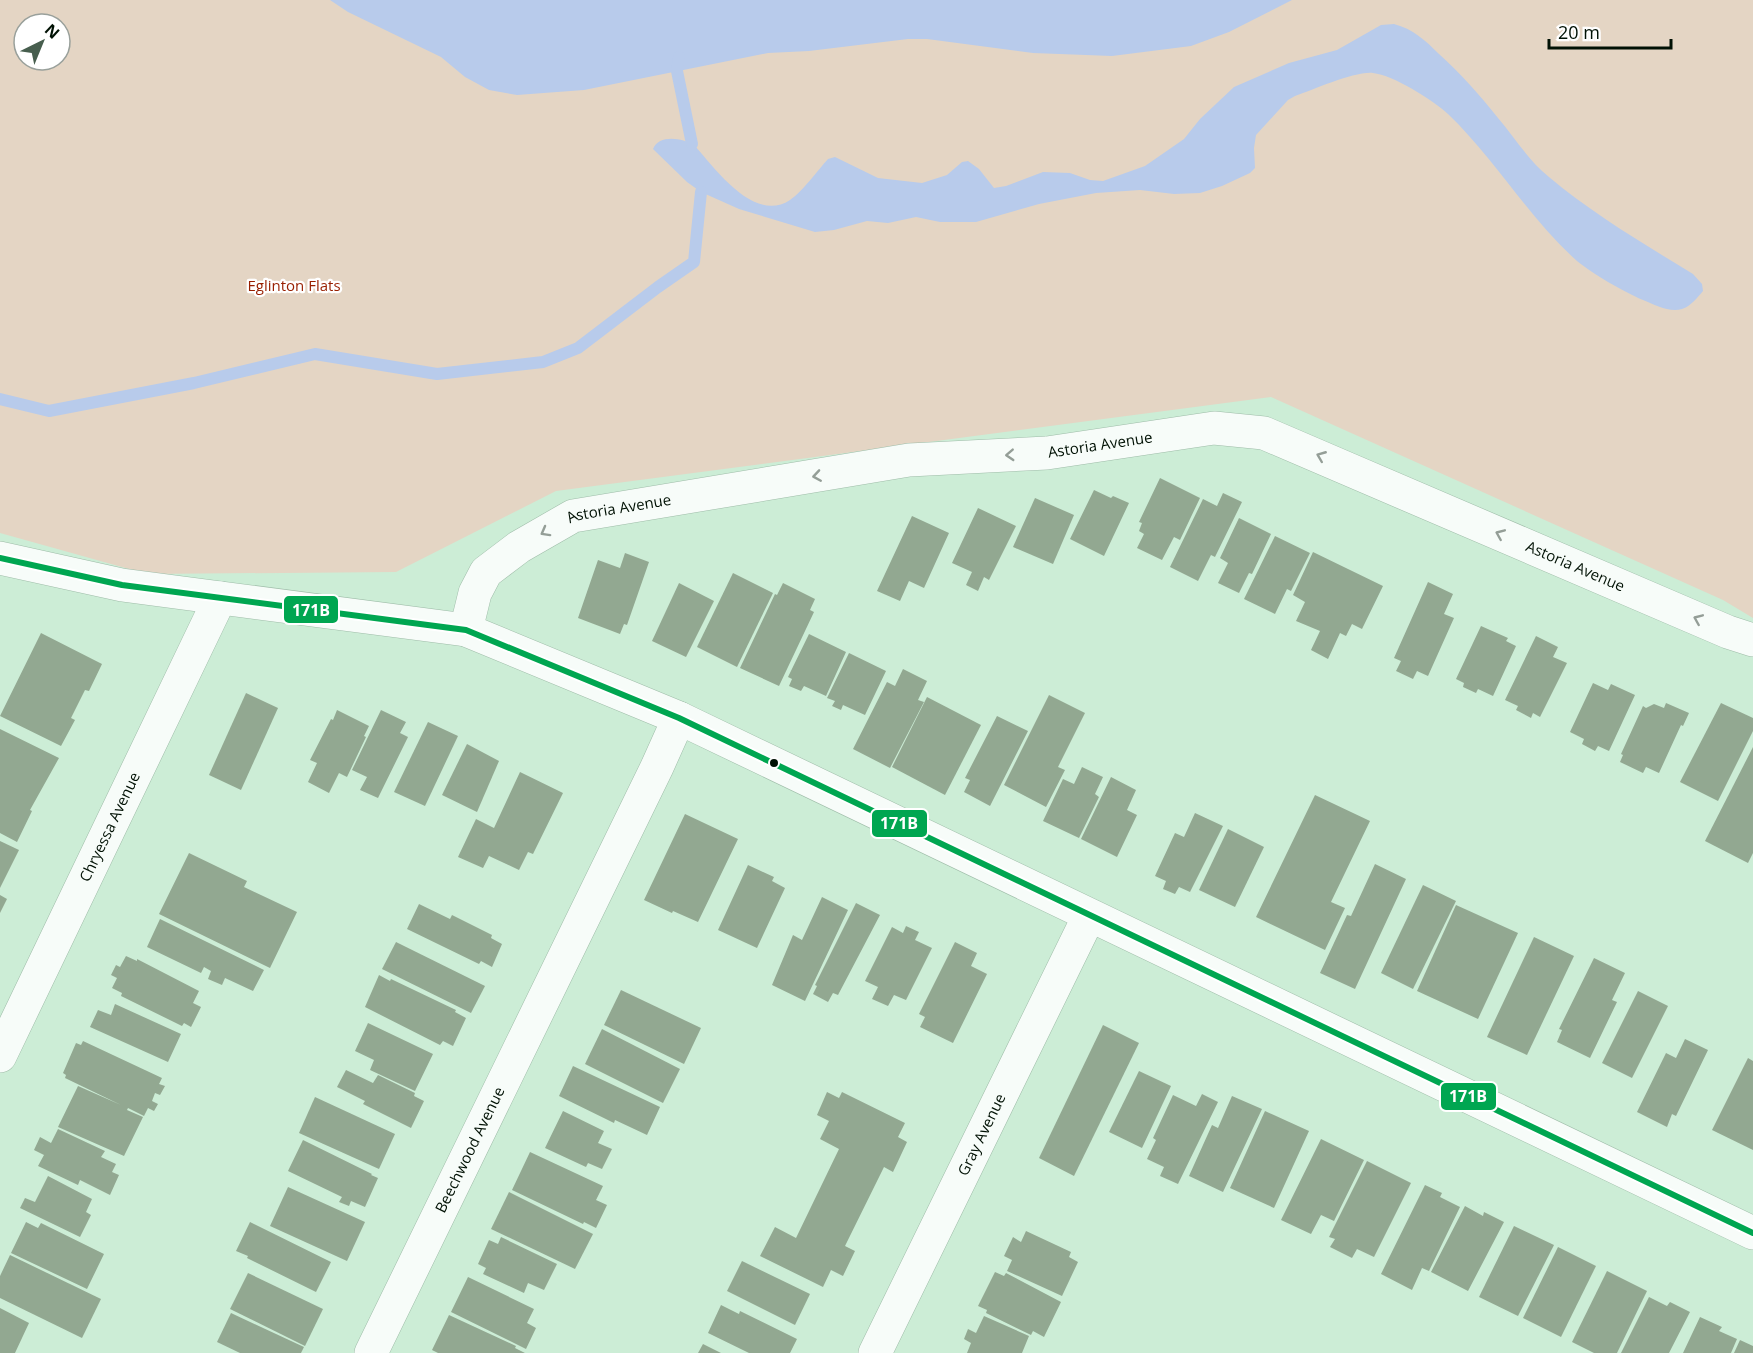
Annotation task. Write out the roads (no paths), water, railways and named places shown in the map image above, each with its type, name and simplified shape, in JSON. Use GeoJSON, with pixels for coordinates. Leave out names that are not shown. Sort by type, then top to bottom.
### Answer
{"type":"FeatureCollection","features":[{"type":"Feature","properties":{"kind":"street","name":"Astoria Avenue"},"geometry":{"type":"LineString","coordinates":[[466,630],[475,593],[486,572],[519,547],[573,516],[909,460],[1047,453],[1214,428],[1264,433],[1728,632],[1753,640]]}},
{"type":"Feature","properties":{"kind":"street"},"geometry":{"type":"LineString","coordinates":[[0,558],[122,585],[466,630],[679,718],[1753,1233]]}},
{"type":"Feature","properties":{"kind":"street","name":"Chryessa Avenue"},"geometry":{"type":"LineString","coordinates":[[0,1056],[220,598]]}},
{"type":"Feature","properties":{"kind":"street","name":"Beechwood Avenue"},"geometry":{"type":"LineString","coordinates":[[371,1353],[679,718]]}},
{"type":"Feature","properties":{"kind":"street","name":"Gray Avenue"},"geometry":{"type":"LineString","coordinates":[[875,1353],[1089,916]]}},
{"type":"Feature","properties":{"kind":"water"},"geometry":{"type":"Polygon","coordinates":[[[330,0],[1292,0],[1229,32],[1191,46],[1112,56],[1033,53],[927,39],[908,39],[809,51],[768,53],[584,90],[517,95],[489,90],[465,77],[441,57],[348,12],[330,0]]]}},
{"type":"Feature","properties":{"kind":"water"},"geometry":{"type":"Polygon","coordinates":[[[1394,24],[1407,29],[1429,44],[1455,69],[1470,84],[1528,156],[1549,177],[1601,216],[1693,274],[1702,284],[1703,291],[1696,299],[1682,309],[1662,308],[1627,292],[1584,266],[1559,244],[1465,131],[1448,114],[1412,89],[1391,78],[1373,73],[1345,78],[1288,100],[1256,135],[1255,168],[1250,173],[1222,186],[1200,193],[1174,194],[1140,190],[1096,193],[1039,204],[976,222],[940,222],[916,217],[888,223],[867,221],[834,230],[815,232],[739,209],[701,192],[687,182],[653,149],[656,144],[665,139],[677,139],[694,145],[736,190],[763,205],[776,205],[790,200],[828,159],[835,157],[878,178],[922,183],[947,175],[962,162],[968,161],[979,169],[994,188],[1006,186],[1043,172],[1070,173],[1090,180],[1103,181],[1145,166],[1184,139],[1200,119],[1234,87],[1289,63],[1337,50],[1381,25],[1394,24]]]}},
{"type":"Feature","properties":{"kind":"waterway"},"geometry":{"type":"LineString","coordinates":[[679,57],[677,71],[692,144]]}},
{"type":"Feature","properties":{"kind":"waterway"},"geometry":{"type":"LineString","coordinates":[[0,399],[49,411],[194,383],[315,354],[437,374],[543,362],[578,348],[694,262],[701,192]]}},
{"type":"Feature","properties":{"kind":"park label","name":"Eglinton Flats"},"geometry":{"type":"Point","coordinates":[294,286]}}]}
